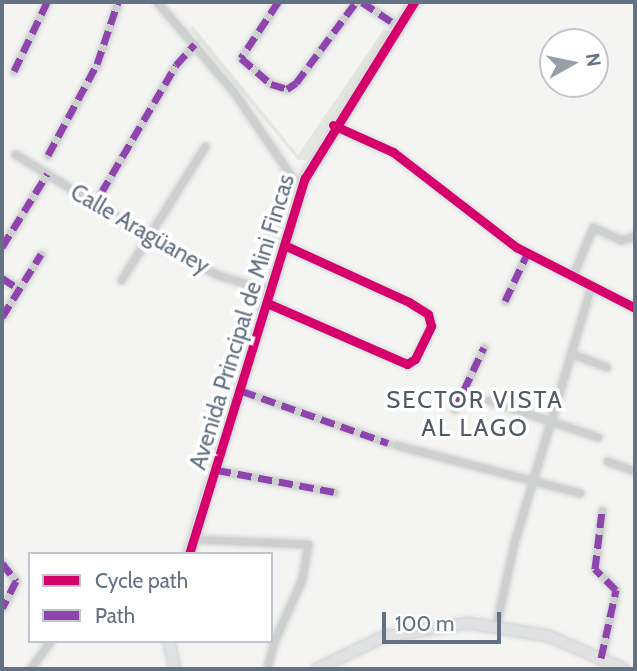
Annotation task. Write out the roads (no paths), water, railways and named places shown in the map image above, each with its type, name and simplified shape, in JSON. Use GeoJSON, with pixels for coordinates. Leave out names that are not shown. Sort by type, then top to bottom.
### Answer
{"type":"FeatureCollection","features":[{"type":"Feature","properties":{"kind":"street"},"geometry":{"type":"LineString","coordinates":[[14,71],[47,2]]}},
{"type":"Feature","properties":{"kind":"street"},"geometry":{"type":"LineString","coordinates":[[48,155],[97,64],[118,2]]}},
{"type":"Feature","properties":{"kind":"street"},"geometry":{"type":"LineString","coordinates":[[157,2],[195,44],[300,189]]}},
{"type":"Feature","properties":{"kind":"street"},"geometry":{"type":"LineString","coordinates":[[278,2],[242,58],[271,84],[287,89],[296,83],[356,2]]}},
{"type":"Feature","properties":{"kind":"street"},"geometry":{"type":"LineString","coordinates":[[362,2],[398,26]]}},
{"type":"Feature","properties":{"kind":"street","name":"Avenida Principal de Mini Fincas"},"geometry":{"type":"LineString","coordinates":[[190,552],[218,470],[300,189],[333,125],[414,2]]}},
{"type":"Feature","properties":{"kind":"street"},"geometry":{"type":"LineString","coordinates":[[101,193],[176,65],[195,44]]}},
{"type":"Feature","properties":{"kind":"street"},"geometry":{"type":"LineString","coordinates":[[333,125],[393,152],[527,254],[635,308]]}},
{"type":"Feature","properties":{"kind":"street"},"geometry":{"type":"LineString","coordinates":[[121,279],[205,146]]}},
{"type":"Feature","properties":{"kind":"street","name":"Calle Aragüaney"},"geometry":{"type":"LineString","coordinates":[[15,154],[149,238],[218,275],[407,364],[415,359],[431,326],[428,314],[409,302],[284,245]]}},
{"type":"Feature","properties":{"kind":"street"},"geometry":{"type":"LineString","coordinates":[[2,247],[47,174]]}},
{"type":"Feature","properties":{"kind":"street"},"geometry":{"type":"LineString","coordinates":[[572,277],[593,227],[621,240],[635,236]]}},
{"type":"Feature","properties":{"kind":"street"},"geometry":{"type":"LineString","coordinates":[[2,317],[41,254]]}},
{"type":"Feature","properties":{"kind":"street"},"geometry":{"type":"LineString","coordinates":[[505,301],[527,254]]}},
{"type":"Feature","properties":{"kind":"street"},"geometry":{"type":"LineString","coordinates":[[2,278],[19,289]]}},
{"type":"Feature","properties":{"kind":"street"},"geometry":{"type":"LineString","coordinates":[[496,625],[533,479],[573,354],[591,286]]}},
{"type":"Feature","properties":{"kind":"street"},"geometry":{"type":"LineString","coordinates":[[455,409],[484,347]]}},
{"type":"Feature","properties":{"kind":"street"},"geometry":{"type":"LineString","coordinates":[[573,354],[607,367]]}},
{"type":"Feature","properties":{"kind":"street"},"geometry":{"type":"LineString","coordinates":[[242,391],[392,444],[580,493]]}},
{"type":"Feature","properties":{"kind":"street"},"geometry":{"type":"LineString","coordinates":[[488,400],[598,436]]}},
{"type":"Feature","properties":{"kind":"street"},"geometry":{"type":"LineString","coordinates":[[607,461],[635,471]]}},
{"type":"Feature","properties":{"kind":"street"},"geometry":{"type":"LineString","coordinates":[[218,470],[334,492]]}},
{"type":"Feature","properties":{"kind":"street"},"geometry":{"type":"LineString","coordinates":[[601,658],[616,590],[595,569],[602,510]]}},
{"type":"Feature","properties":{"kind":"street"},"geometry":{"type":"LineString","coordinates":[[194,539],[308,544],[302,579],[274,641],[267,669]]}},
{"type":"Feature","properties":{"kind":"street"},"geometry":{"type":"LineString","coordinates":[[2,563],[16,581],[2,608]]}},
{"type":"Feature","properties":{"kind":"street"},"geometry":{"type":"LineString","coordinates":[[317,669],[351,650],[407,630],[444,624],[496,625],[549,636],[624,669]]}},
{"type":"Feature","properties":{"kind":"street"},"geometry":{"type":"LineString","coordinates":[[30,669],[49,643]]}},
{"type":"Feature","properties":{"kind":"street"},"geometry":{"type":"LineString","coordinates":[[169,643],[175,669]]}},
{"type":"Feature","properties":{"kind":"district","name":"SECTOR VISTA AL LAGO"},"geometry":{"type":"Point","coordinates":[475,414]}}]}
